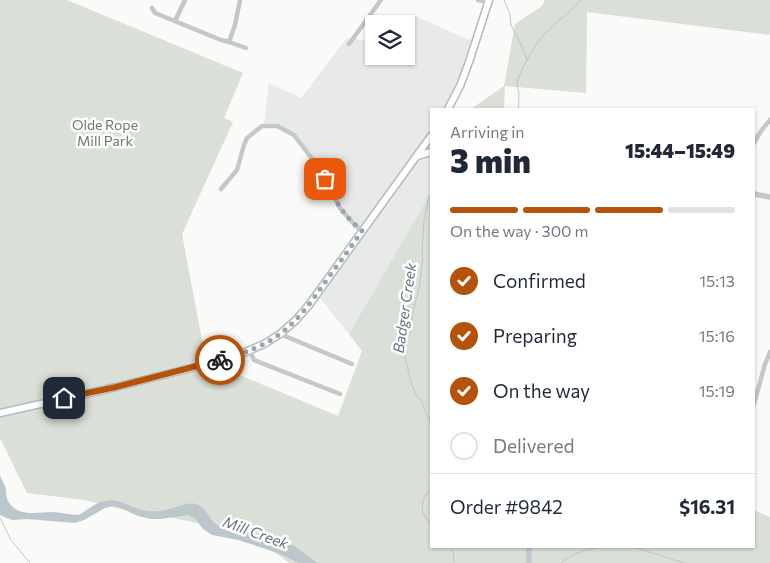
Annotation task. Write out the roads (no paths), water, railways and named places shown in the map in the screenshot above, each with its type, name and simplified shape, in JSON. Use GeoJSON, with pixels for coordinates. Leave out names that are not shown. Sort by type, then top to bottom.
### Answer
{"type":"FeatureCollection","features":[{"type":"Feature","properties":{"kind":"main road"},"geometry":{"type":"LineString","coordinates":[[449,108],[460,86],[489,1]]}},
{"type":"Feature","properties":{"kind":"main road"},"geometry":{"type":"LineString","coordinates":[[3,413],[199,366],[250,351],[280,334],[309,305],[430,139]]}},
{"type":"Feature","properties":{"kind":"main road"},"geometry":{"type":"LineString","coordinates":[[417,156],[430,152]]}},
{"type":"Feature","properties":{"kind":"street"},"geometry":{"type":"LineString","coordinates":[[176,21],[185,0]]}},
{"type":"Feature","properties":{"kind":"street"},"geometry":{"type":"LineString","coordinates":[[228,42],[235,25],[240,0]]}},
{"type":"Feature","properties":{"kind":"street"},"geometry":{"type":"LineString","coordinates":[[349,44],[381,0]]}},
{"type":"Feature","properties":{"kind":"street"},"geometry":{"type":"LineString","coordinates":[[478,0],[489,1]]}},
{"type":"Feature","properties":{"kind":"street"},"geometry":{"type":"LineString","coordinates":[[152,8],[156,12],[176,21],[221,40],[246,48]]}},
{"type":"Feature","properties":{"kind":"street"},"geometry":{"type":"LineString","coordinates":[[755,141],[770,120]]}},
{"type":"Feature","properties":{"kind":"street"},"geometry":{"type":"LineString","coordinates":[[221,189],[238,170],[247,138],[257,128],[262,126],[277,126],[294,135],[316,162],[340,208],[362,231]]}},
{"type":"Feature","properties":{"kind":"street"},"geometry":{"type":"LineString","coordinates":[[755,194],[770,197]]}},
{"type":"Feature","properties":{"kind":"street"},"geometry":{"type":"LineString","coordinates":[[280,334],[352,364]]}},
{"type":"Feature","properties":{"kind":"street"},"geometry":{"type":"LineString","coordinates":[[250,351],[254,360],[340,394]]}},
{"type":"Feature","properties":{"kind":"street"},"geometry":{"type":"LineString","coordinates":[[755,400],[770,352]]}},
{"type":"Feature","properties":{"kind":"street"},"geometry":{"type":"LineString","coordinates":[[529,548],[529,563]]}},
{"type":"Feature","properties":{"kind":"waterway"},"geometry":{"type":"LineString","coordinates":[[504,0],[510,14],[511,25],[527,60]]}},
{"type":"Feature","properties":{"kind":"waterway","name":"Badger Creek"},"geometry":{"type":"LineString","coordinates":[[519,108],[518,81],[536,44],[544,34],[581,0]]}},
{"type":"Feature","properties":{"kind":"waterway","name":"Badger Creek"},"geometry":{"type":"LineString","coordinates":[[430,195],[424,220],[420,282],[410,332],[406,342],[405,357],[412,386],[422,402],[430,421]]}},
{"type":"Feature","properties":{"kind":"waterway","name":"Badger Creek"},"geometry":{"type":"LineString","coordinates":[[430,490],[424,498],[422,508],[430,524]]}},
{"type":"Feature","properties":{"kind":"waterway"},"geometry":{"type":"LineString","coordinates":[[0,518],[11,540],[30,563]]}},
{"type":"Feature","properties":{"kind":"waterway","name":"Badger Creek"},"geometry":{"type":"LineString","coordinates":[[450,548],[453,552],[454,563]]}},
{"type":"Feature","properties":{"kind":"waterway","name":"Mill Creek"},"geometry":{"type":"LineString","coordinates":[[561,563],[572,556],[596,548]]}},
{"type":"Feature","properties":{"kind":"waterway","name":"Mill Creek"},"geometry":{"type":"LineString","coordinates":[[637,548],[684,563]]}},
{"type":"Feature","properties":{"kind":"park label","name":"Olde Rope Mill Park"},"geometry":{"type":"Point","coordinates":[105,132]}}]}
